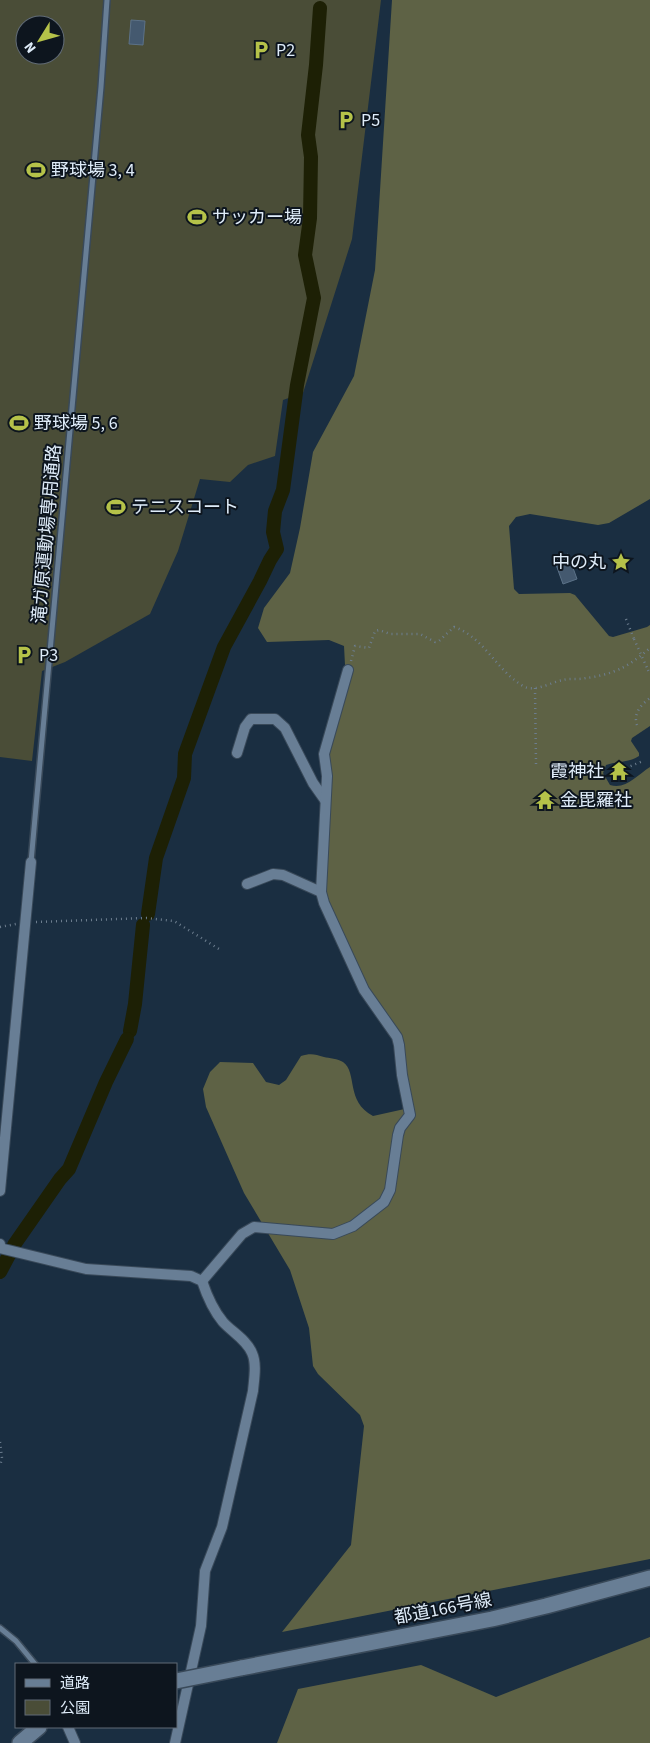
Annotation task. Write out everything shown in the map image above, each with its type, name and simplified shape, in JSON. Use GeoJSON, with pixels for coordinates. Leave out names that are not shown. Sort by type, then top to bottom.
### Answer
{"type":"FeatureCollection","features":[{"type":"Feature","properties":{"kind":"main road","name":"都道166号線"},"geometry":{"type":"LineString","coordinates":[[178,1681],[492,1619],[650,1578]]}},
{"type":"Feature","properties":{"kind":"main road"},"geometry":{"type":"LineString","coordinates":[[20,1743],[37,1728]]}},
{"type":"Feature","properties":{"kind":"street"},"geometry":{"type":"LineString","coordinates":[[202,1281],[242,1234],[249,1229],[254,1227],[337,1233],[353,1226],[384,1202],[390,1190],[398,1135],[411,1111],[402,1075],[397,1037],[364,990],[324,903],[321,892],[327,776],[324,754],[348,670]]}},
{"type":"Feature","properties":{"kind":"street"},"geometry":{"type":"LineString","coordinates":[[237,753],[245,727],[251,719],[275,718],[285,728],[313,783],[325,800]]}},
{"type":"Feature","properties":{"kind":"street"},"geometry":{"type":"LineString","coordinates":[[0,1191],[31,862]]}},
{"type":"Feature","properties":{"kind":"street"},"geometry":{"type":"LineString","coordinates":[[246,884],[273,874],[283,875],[321,892]]}},
{"type":"Feature","properties":{"kind":"street"},"geometry":{"type":"LineString","coordinates":[[0,1244],[0,1248],[86,1269],[190,1276],[202,1281],[209,1300],[223,1322],[252,1352],[255,1369],[253,1391],[222,1527],[205,1571],[201,1626],[180,1698],[178,1713]]}},
{"type":"Feature","properties":{"kind":"street"},"geometry":{"type":"LineString","coordinates":[[68,1728],[75,1743]]}},
{"type":"Feature","properties":{"kind":"street"},"geometry":{"type":"LineString","coordinates":[[174,1743],[176,1728]]}},
{"type":"Feature","properties":{"kind":"lane","name":"滝ガ原運動場専用通路"},"geometry":{"type":"LineString","coordinates":[[31,862],[102,87],[107,0]]}},
{"type":"Feature","properties":{"kind":"lane"},"geometry":{"type":"LineString","coordinates":[[0,1628],[16,1641],[34,1663]]}},
{"type":"Feature","properties":{"kind":"path"},"geometry":{"type":"LineString","coordinates":[[626,619],[650,674]]}},
{"type":"Feature","properties":{"kind":"path"},"geometry":{"type":"LineString","coordinates":[[348,670],[355,646],[369,648],[372,645],[372,635],[375,631],[379,630],[390,634],[420,634],[435,642],[439,641],[454,627],[462,630],[487,650],[502,669],[524,687],[535,688],[563,680],[586,678],[616,671],[650,648]]}},
{"type":"Feature","properties":{"kind":"path"},"geometry":{"type":"LineString","coordinates":[[535,688],[536,764]]}},
{"type":"Feature","properties":{"kind":"path"},"geometry":{"type":"LineString","coordinates":[[637,725],[636,716],[638,710],[650,698]]}},
{"type":"Feature","properties":{"kind":"path"},"geometry":{"type":"LineString","coordinates":[[626,768],[643,761]]}},
{"type":"Feature","properties":{"kind":"path"},"geometry":{"type":"LineString","coordinates":[[26,923],[146,918],[174,921],[219,950]]}},
{"type":"Feature","properties":{"kind":"path"},"geometry":{"type":"LineString","coordinates":[[0,1442],[2,1458],[0,1466]]}},
{"type":"Feature","properties":{"kind":"green space"},"geometry":{"type":"Polygon","coordinates":[[[0,0],[381,0],[352,239],[303,393],[283,400],[275,456],[248,465],[230,482],[200,479],[178,551],[150,614],[65,662],[42,671],[32,761],[0,757],[0,0]]]}},
{"type":"Feature","properties":{"kind":"green space"},"geometry":{"type":"Polygon","coordinates":[[[392,0],[650,0],[650,499],[609,523],[598,525],[530,514],[516,517],[509,526],[514,589],[519,594],[570,593],[575,595],[609,636],[613,637],[650,625],[650,726],[632,738],[631,741],[639,756],[631,760],[606,765],[603,773],[610,785],[616,786],[626,784],[650,767],[650,1559],[282,1632],[351,1545],[364,1426],[360,1415],[318,1374],[313,1366],[309,1328],[290,1270],[244,1193],[206,1107],[203,1089],[210,1072],[220,1062],[253,1063],[266,1082],[279,1085],[286,1080],[301,1056],[312,1054],[343,1062],[350,1073],[355,1095],[359,1103],[364,1110],[373,1116],[409,1108],[402,1040],[369,990],[326,898],[329,754],[350,674],[345,665],[344,646],[329,640],[267,642],[258,628],[264,608],[290,573],[313,452],[354,376],[375,270],[392,0]]]}},
{"type":"Feature","properties":{"kind":"green space"},"geometry":{"type":"Polygon","coordinates":[[[650,1637],[650,1743],[277,1743],[298,1689],[421,1665],[496,1697],[650,1637]]]}},
{"type":"Feature","properties":{"kind":"building"},"geometry":{"type":"Polygon","coordinates":[[[131,20],[145,21],[143,45],[129,44],[131,20]]]}},
{"type":"Feature","properties":{"kind":"building"},"geometry":{"type":"Polygon","coordinates":[[[568,554],[577,579],[563,584],[554,559],[568,554]]]}},
{"type":"Feature","properties":{"kind":"waterway"},"geometry":{"type":"LineString","coordinates":[[148,914],[156,858],[184,778],[185,754],[224,647],[277,549],[273,532],[275,511],[283,490],[297,385],[314,298],[305,255],[310,218],[311,157],[308,135],[320,8]]}},
{"type":"Feature","properties":{"kind":"waterway"},"geometry":{"type":"LineString","coordinates":[[130,1031],[135,1004],[143,925]]}},
{"type":"Feature","properties":{"kind":"waterway"},"geometry":{"type":"LineString","coordinates":[[14,1245],[69,1169],[106,1082],[127,1039]]}},
{"type":"Feature","properties":{"kind":"waterway"},"geometry":{"type":"LineString","coordinates":[[0,1272],[9,1255]]}},
{"type":"Feature","properties":{"kind":"place","name":"P2"},"geometry":{"type":"Point","coordinates":[261,50]}},
{"type":"Feature","properties":{"kind":"place","name":"P5"},"geometry":{"type":"Point","coordinates":[346,120]}},
{"type":"Feature","properties":{"kind":"place","name":"野球場 3, 4"},"geometry":{"type":"Point","coordinates":[36,170]}},
{"type":"Feature","properties":{"kind":"place","name":"サッカー場"},"geometry":{"type":"Point","coordinates":[197,217]}},
{"type":"Feature","properties":{"kind":"place","name":"野球場 5, 6"},"geometry":{"type":"Point","coordinates":[19,423]}},
{"type":"Feature","properties":{"kind":"place","name":"テニスコート"},"geometry":{"type":"Point","coordinates":[116,507]}},
{"type":"Feature","properties":{"kind":"place","name":"中の丸"},"geometry":{"type":"Point","coordinates":[621,562]}},
{"type":"Feature","properties":{"kind":"place","name":"P3"},"geometry":{"type":"Point","coordinates":[24,655]}},
{"type":"Feature","properties":{"kind":"place","name":"霞神社"},"geometry":{"type":"Point","coordinates":[619,771]}},
{"type":"Feature","properties":{"kind":"place","name":"金毘羅社"},"geometry":{"type":"Point","coordinates":[545,800]}}]}
